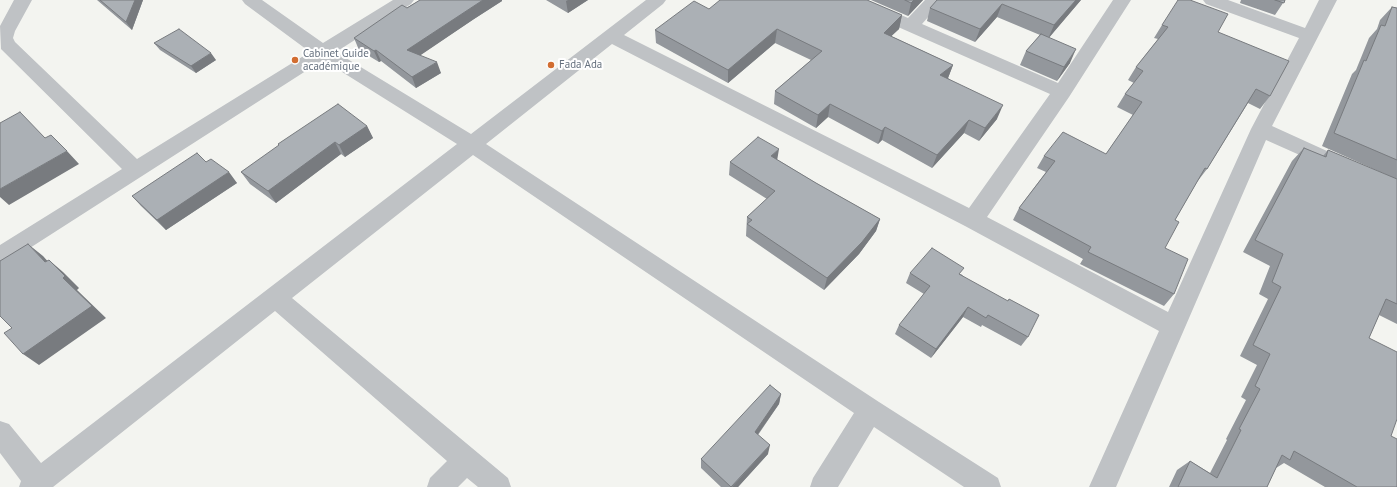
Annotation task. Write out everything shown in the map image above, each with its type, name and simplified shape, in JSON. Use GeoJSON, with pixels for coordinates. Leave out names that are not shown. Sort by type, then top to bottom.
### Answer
{"type":"FeatureCollection","features":[{"type":"Feature","properties":{"kind":"street"},"geometry":{"type":"LineString","coordinates":[[23,0],[6,31],[4,38],[7,45],[136,170]]}},
{"type":"Feature","properties":{"kind":"street"},"geometry":{"type":"LineString","coordinates":[[251,0],[323,52],[472,144],[988,487]]}},
{"type":"Feature","properties":{"kind":"street"},"geometry":{"type":"LineString","coordinates":[[0,256],[405,0]]}},
{"type":"Feature","properties":{"kind":"street"},"geometry":{"type":"LineString","coordinates":[[0,433],[36,484],[657,0]]}},
{"type":"Feature","properties":{"kind":"street"},"geometry":{"type":"LineString","coordinates":[[852,0],[1062,92]]}},
{"type":"Feature","properties":{"kind":"street"},"geometry":{"type":"LineString","coordinates":[[911,26],[934,0]]}},
{"type":"Feature","properties":{"kind":"street"},"geometry":{"type":"LineString","coordinates":[[973,220],[1062,92],[1122,0]]}},
{"type":"Feature","properties":{"kind":"street"},"geometry":{"type":"LineString","coordinates":[[1212,0],[1308,35]]}},
{"type":"Feature","properties":{"kind":"street"},"geometry":{"type":"LineString","coordinates":[[1102,487],[1261,129],[1308,35],[1328,0]]}},
{"type":"Feature","properties":{"kind":"street"},"geometry":{"type":"LineString","coordinates":[[610,36],[973,220],[1174,327]]}},
{"type":"Feature","properties":{"kind":"street"},"geometry":{"type":"LineString","coordinates":[[1261,129],[1345,166]]}},
{"type":"Feature","properties":{"kind":"street"},"geometry":{"type":"LineString","coordinates":[[276,298],[498,487]]}},
{"type":"Feature","properties":{"kind":"street"},"geometry":{"type":"LineString","coordinates":[[823,487],[870,410]]}},
{"type":"Feature","properties":{"kind":"street"},"geometry":{"type":"LineString","coordinates":[[440,487],[466,460]]}},
{"type":"Feature","properties":{"kind":"building"},"geometry":{"type":"Polygon","coordinates":[[[100,0],[135,0],[126,22],[100,0]]]}},
{"type":"Feature","properties":{"kind":"building"},"geometry":{"type":"Polygon","coordinates":[[[420,0],[483,0],[407,50],[437,62],[412,77],[376,50],[374,51],[354,38],[402,5],[407,8],[420,0]]]}},
{"type":"Feature","properties":{"kind":"building"},"geometry":{"type":"Polygon","coordinates":[[[720,0],[867,0],[902,15],[884,33],[953,65],[940,75],[1003,105],[985,128],[969,120],[937,155],[885,127],[882,131],[830,104],[818,115],[775,91],[822,51],[777,29],[728,70],[655,30],[694,1],[709,9],[720,0]]]}},
{"type":"Feature","properties":{"kind":"building"},"geometry":{"type":"Polygon","coordinates":[[[905,0],[914,0],[911,3],[905,0]]]}},
{"type":"Feature","properties":{"kind":"building"},"geometry":{"type":"Polygon","coordinates":[[[937,0],[1076,0],[1054,25],[1002,4],[980,29],[930,8],[937,0]]]}},
{"type":"Feature","properties":{"kind":"building"},"geometry":{"type":"Polygon","coordinates":[[[1178,0],[1190,0],[1228,14],[1218,32],[1289,61],[1270,96],[1256,89],[1207,169],[1205,168],[1175,220],[1179,222],[1165,248],[1188,259],[1174,294],[1088,252],[1091,247],[1019,208],[1055,161],[1044,156],[1063,132],[1106,154],[1142,102],[1125,94],[1143,71],[1136,67],[1168,27],[1162,25],[1178,0]]]}},
{"type":"Feature","properties":{"kind":"building"},"geometry":{"type":"Polygon","coordinates":[[[1275,0],[1285,0],[1284,3],[1275,0]]]}},
{"type":"Feature","properties":{"kind":"building"},"geometry":{"type":"Polygon","coordinates":[[[1392,7],[1397,8],[1397,160],[1334,133],[1364,60],[1366,61],[1381,25],[1385,26],[1392,7]]]}},
{"type":"Feature","properties":{"kind":"building"},"geometry":{"type":"Polygon","coordinates":[[[179,29],[211,53],[191,66],[154,43],[179,29]]]}},
{"type":"Feature","properties":{"kind":"building"},"geometry":{"type":"Polygon","coordinates":[[[1041,34],[1076,49],[1064,67],[1026,51],[1041,34]]]}},
{"type":"Feature","properties":{"kind":"building"},"geometry":{"type":"Polygon","coordinates":[[[338,104],[367,126],[339,145],[335,142],[268,191],[241,172],[279,145],[278,144],[338,104]]]}},
{"type":"Feature","properties":{"kind":"building"},"geometry":{"type":"Polygon","coordinates":[[[20,112],[45,138],[51,135],[67,151],[0,189],[0,123],[20,112]]]}},
{"type":"Feature","properties":{"kind":"building"},"geometry":{"type":"Polygon","coordinates":[[[758,137],[779,149],[771,156],[880,219],[862,242],[827,278],[747,224],[752,220],[747,217],[775,191],[730,162],[758,137]]]}},
{"type":"Feature","properties":{"kind":"building"},"geometry":{"type":"Polygon","coordinates":[[[1304,148],[1326,157],[1328,150],[1397,179],[1397,304],[1386,299],[1369,338],[1397,352],[1397,419],[1391,436],[1397,439],[1397,487],[1357,487],[1294,451],[1290,460],[1282,455],[1267,487],[1178,487],[1190,461],[1217,478],[1241,430],[1239,429],[1260,389],[1255,386],[1270,354],[1253,345],[1281,287],[1272,282],[1283,254],[1255,240],[1304,148]]]}},
{"type":"Feature","properties":{"kind":"building"},"geometry":{"type":"Polygon","coordinates":[[[197,153],[206,162],[211,159],[229,172],[157,220],[132,196],[197,153]]]}},
{"type":"Feature","properties":{"kind":"building"},"geometry":{"type":"Polygon","coordinates":[[[28,244],[45,262],[49,260],[65,276],[63,278],[92,306],[23,354],[4,333],[12,328],[0,316],[0,261],[28,244]]]}},
{"type":"Feature","properties":{"kind":"building"},"geometry":{"type":"Polygon","coordinates":[[[932,248],[964,268],[959,274],[1008,301],[1009,299],[1039,315],[1028,337],[988,315],[986,318],[968,307],[936,349],[899,325],[930,286],[910,273],[932,248]]]}},
{"type":"Feature","properties":{"kind":"building"},"geometry":{"type":"Polygon","coordinates":[[[770,385],[781,394],[755,432],[770,445],[731,487],[701,459],[770,385]]]}},
{"type":"Feature","properties":{"kind":"place","name":"Cabinet Guide académique"},"geometry":{"type":"Point","coordinates":[295,60]}},
{"type":"Feature","properties":{"kind":"place","name":"Fada Ada"},"geometry":{"type":"Point","coordinates":[551,65]}}]}
